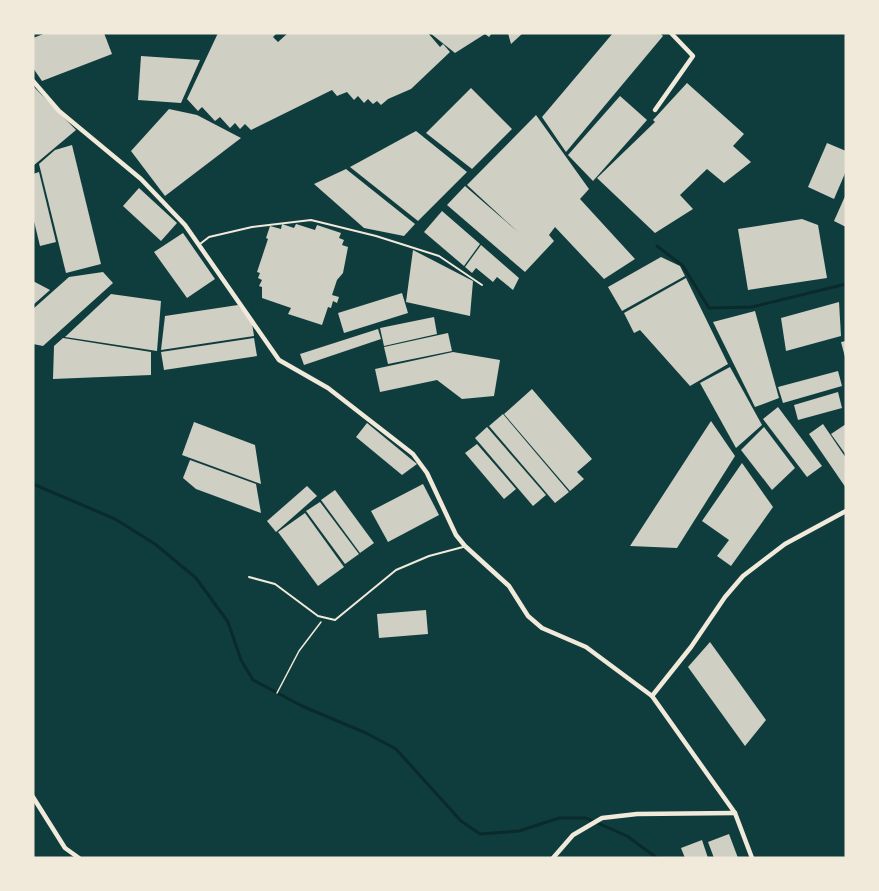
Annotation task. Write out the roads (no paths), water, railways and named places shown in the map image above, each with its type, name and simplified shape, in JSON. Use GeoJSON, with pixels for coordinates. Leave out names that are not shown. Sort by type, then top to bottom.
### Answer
{"type":"FeatureCollection","features":[{"type":"Feature","properties":{"kind":"street"},"geometry":{"type":"LineString","coordinates":[[655,111],[693,56],[671,33]]}},
{"type":"Feature","properties":{"kind":"street"},"geometry":{"type":"LineString","coordinates":[[33,81],[59,111],[141,179],[185,225],[279,360],[328,388],[413,454],[427,473],[456,535],[509,586],[528,616],[542,628],[586,647],[652,696],[735,813],[752,858]]}},
{"type":"Feature","properties":{"kind":"street"},"geometry":{"type":"LineString","coordinates":[[652,696],[691,647],[724,597],[744,576],[785,544],[846,511]]}},
{"type":"Feature","properties":{"kind":"street"},"geometry":{"type":"LineString","coordinates":[[33,797],[65,848],[79,858]]}},
{"type":"Feature","properties":{"kind":"street"},"geometry":{"type":"LineString","coordinates":[[553,858],[573,835],[602,818],[637,814],[735,813]]}},
{"type":"Feature","properties":{"kind":"lane"},"geometry":{"type":"LineString","coordinates":[[199,245],[209,237],[252,227],[311,220],[376,236],[439,256],[482,285]]}},
{"type":"Feature","properties":{"kind":"lane"},"geometry":{"type":"LineString","coordinates":[[249,577],[275,584],[324,619],[339,618],[368,590],[396,570],[429,556],[465,546]]}},
{"type":"Feature","properties":{"kind":"waterway"},"geometry":{"type":"LineString","coordinates":[[657,246],[683,266],[709,308],[752,307],[846,284]]}},
{"type":"Feature","properties":{"kind":"waterway"},"geometry":{"type":"LineString","coordinates":[[33,484],[115,519],[155,544],[196,578],[228,622],[241,660],[253,680],[302,706],[366,733],[396,749],[461,821],[480,834],[519,831],[559,818],[586,818],[627,836],[657,858]]}}]}
